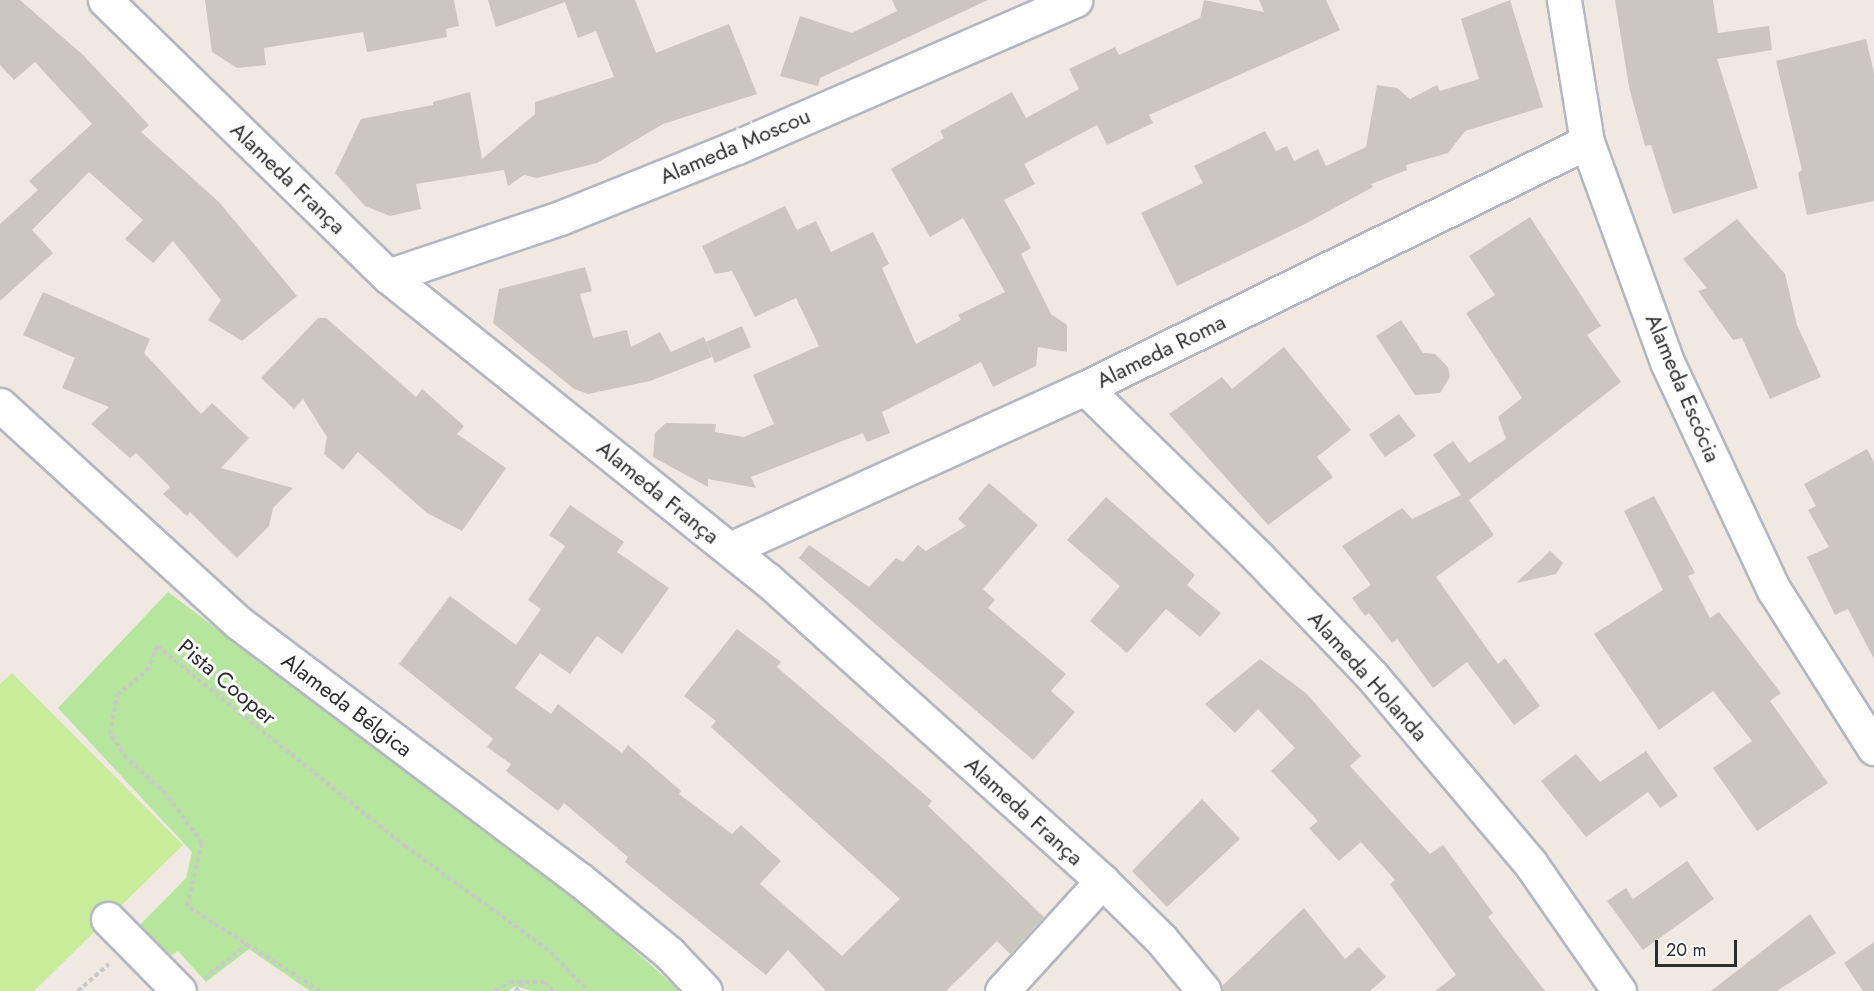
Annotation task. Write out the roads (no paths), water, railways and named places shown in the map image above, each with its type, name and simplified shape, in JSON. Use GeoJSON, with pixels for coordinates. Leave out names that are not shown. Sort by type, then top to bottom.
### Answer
{"type":"FeatureCollection","features":[{"type":"Feature","properties":{"kind":"street","name":"Alameda França"},"geometry":{"type":"LineString","coordinates":[[105,0],[388,276],[730,549],[1102,881],[1161,939],[1204,991]]}},
{"type":"Feature","properties":{"kind":"street","name":"Alameda Moscou"},"geometry":{"type":"LineString","coordinates":[[388,276],[560,218],[726,151],[1075,0]]}},
{"type":"Feature","properties":{"kind":"street","name":"Alameda Escócia"},"geometry":{"type":"LineString","coordinates":[[1564,0],[1587,142],[1668,362],[1774,590],[1874,748]]}},
{"type":"Feature","properties":{"kind":"street","name":"Alameda Roma"},"geometry":{"type":"LineString","coordinates":[[730,549],[1084,388],[1587,142]]}},
{"type":"Feature","properties":{"kind":"street","name":"Alameda Holanda"},"geometry":{"type":"LineString","coordinates":[[1084,388],[1259,558],[1372,676],[1530,863],[1619,991]]}},
{"type":"Feature","properties":{"kind":"street","name":"Alameda Bélgica"},"geometry":{"type":"LineString","coordinates":[[0,405],[239,623],[579,879],[669,953],[705,991]]}},
{"type":"Feature","properties":{"kind":"street"},"geometry":{"type":"LineString","coordinates":[[1002,991],[1102,881]]}},
{"type":"Feature","properties":{"kind":"street"},"geometry":{"type":"LineString","coordinates":[[108,919],[132,943],[188,988]]}}]}
